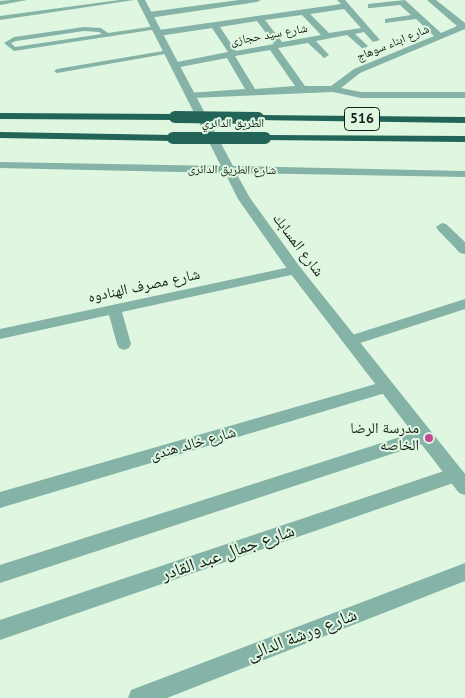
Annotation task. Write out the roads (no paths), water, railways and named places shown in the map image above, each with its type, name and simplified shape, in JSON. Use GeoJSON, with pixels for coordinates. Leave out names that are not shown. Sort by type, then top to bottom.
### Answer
{"type":"FeatureCollection","features":[{"type":"Feature","properties":{"kind":"highway","name":"الطريق الدائري"},"geometry":{"type":"LineString","coordinates":[[0,116],[465,120]]}},
{"type":"Feature","properties":{"kind":"highway","name":"الطريق الدائري"},"geometry":{"type":"LineString","coordinates":[[0,135],[173,138],[465,139]]}},
{"type":"Feature","properties":{"kind":"street","name":"شارع المسابك"},"geometry":{"type":"LineString","coordinates":[[141,0],[192,95],[244,199],[295,270],[461,481]]}},
{"type":"Feature","properties":{"kind":"street"},"geometry":{"type":"LineString","coordinates":[[149,15],[257,0]]}},
{"type":"Feature","properties":{"kind":"street"},"geometry":{"type":"LineString","coordinates":[[431,0],[464,27]]}},
{"type":"Feature","properties":{"kind":"street"},"geometry":{"type":"LineString","coordinates":[[371,6],[401,1],[441,37]]}},
{"type":"Feature","properties":{"kind":"street"},"geometry":{"type":"LineString","coordinates":[[158,31],[214,26],[304,12],[344,3],[376,40]]}},
{"type":"Feature","properties":{"kind":"street"},"geometry":{"type":"LineString","coordinates":[[304,12],[328,37]]}},
{"type":"Feature","properties":{"kind":"street"},"geometry":{"type":"LineString","coordinates":[[388,21],[418,16]]}},
{"type":"Feature","properties":{"kind":"street"},"geometry":{"type":"LineString","coordinates":[[260,19],[302,89]]}},
{"type":"Feature","properties":{"kind":"street"},"geometry":{"type":"LineString","coordinates":[[214,26],[232,54],[252,92]]}},
{"type":"Feature","properties":{"kind":"street","name":"شارع ابناء سوهاج"},"geometry":{"type":"LineString","coordinates":[[333,89],[357,71],[464,27]]}},
{"type":"Feature","properties":{"kind":"street","name":"شارع سيد حجازى"},"geometry":{"type":"LineString","coordinates":[[175,65],[367,29]]}},
{"type":"Feature","properties":{"kind":"street"},"geometry":{"type":"LineString","coordinates":[[349,33],[363,46]]}},
{"type":"Feature","properties":{"kind":"street"},"geometry":{"type":"LineString","coordinates":[[310,40],[324,55]]}},
{"type":"Feature","properties":{"kind":"street","name":"الطريق الدائري"},"geometry":{"type":"LineString","coordinates":[[192,95],[333,89],[361,95],[465,95]]}},
{"type":"Feature","properties":{"kind":"street","name":"شارع الطريق الدائرى"},"geometry":{"type":"LineString","coordinates":[[0,165],[465,174]]}},
{"type":"Feature","properties":{"kind":"street"},"geometry":{"type":"LineString","coordinates":[[442,227],[465,250]]}},
{"type":"Feature","properties":{"kind":"street","name":"شارع مصرف الهنادوه"},"geometry":{"type":"LineString","coordinates":[[0,334],[295,270]]}},
{"type":"Feature","properties":{"kind":"street"},"geometry":{"type":"LineString","coordinates":[[351,341],[465,304]]}},
{"type":"Feature","properties":{"kind":"street"},"geometry":{"type":"LineString","coordinates":[[114,309],[124,344]]}},
{"type":"Feature","properties":{"kind":"street","name":"شارع خالد هندى"},"geometry":{"type":"LineString","coordinates":[[0,500],[386,387]]}},
{"type":"Feature","properties":{"kind":"street"},"geometry":{"type":"LineString","coordinates":[[0,574],[425,436]]}},
{"type":"Feature","properties":{"kind":"street","name":"شارع جمال عبد القادر"},"geometry":{"type":"LineString","coordinates":[[0,630],[461,481]]}},
{"type":"Feature","properties":{"kind":"street","name":"شارع ورشة الدالى"},"geometry":{"type":"LineString","coordinates":[[139,698],[465,572]]}},
{"type":"Feature","properties":{"kind":"lane"},"geometry":{"type":"LineString","coordinates":[[0,3],[24,0]]}},
{"type":"Feature","properties":{"kind":"lane"},"geometry":{"type":"LineString","coordinates":[[0,12],[85,0]]}},
{"type":"Feature","properties":{"kind":"lane"},"geometry":{"type":"LineString","coordinates":[[0,18],[131,0]]}},
{"type":"Feature","properties":{"kind":"lane"},"geometry":{"type":"LineString","coordinates":[[107,35],[101,30],[84,29],[14,39],[7,43],[14,49],[107,35],[158,31]]}},
{"type":"Feature","properties":{"kind":"lane"},"geometry":{"type":"LineString","coordinates":[[57,71],[169,52]]}},
{"type":"Feature","properties":{"kind":"place","name":"مدرسة الرضا الخاصه"},"geometry":{"type":"Point","coordinates":[429,438]}}]}
